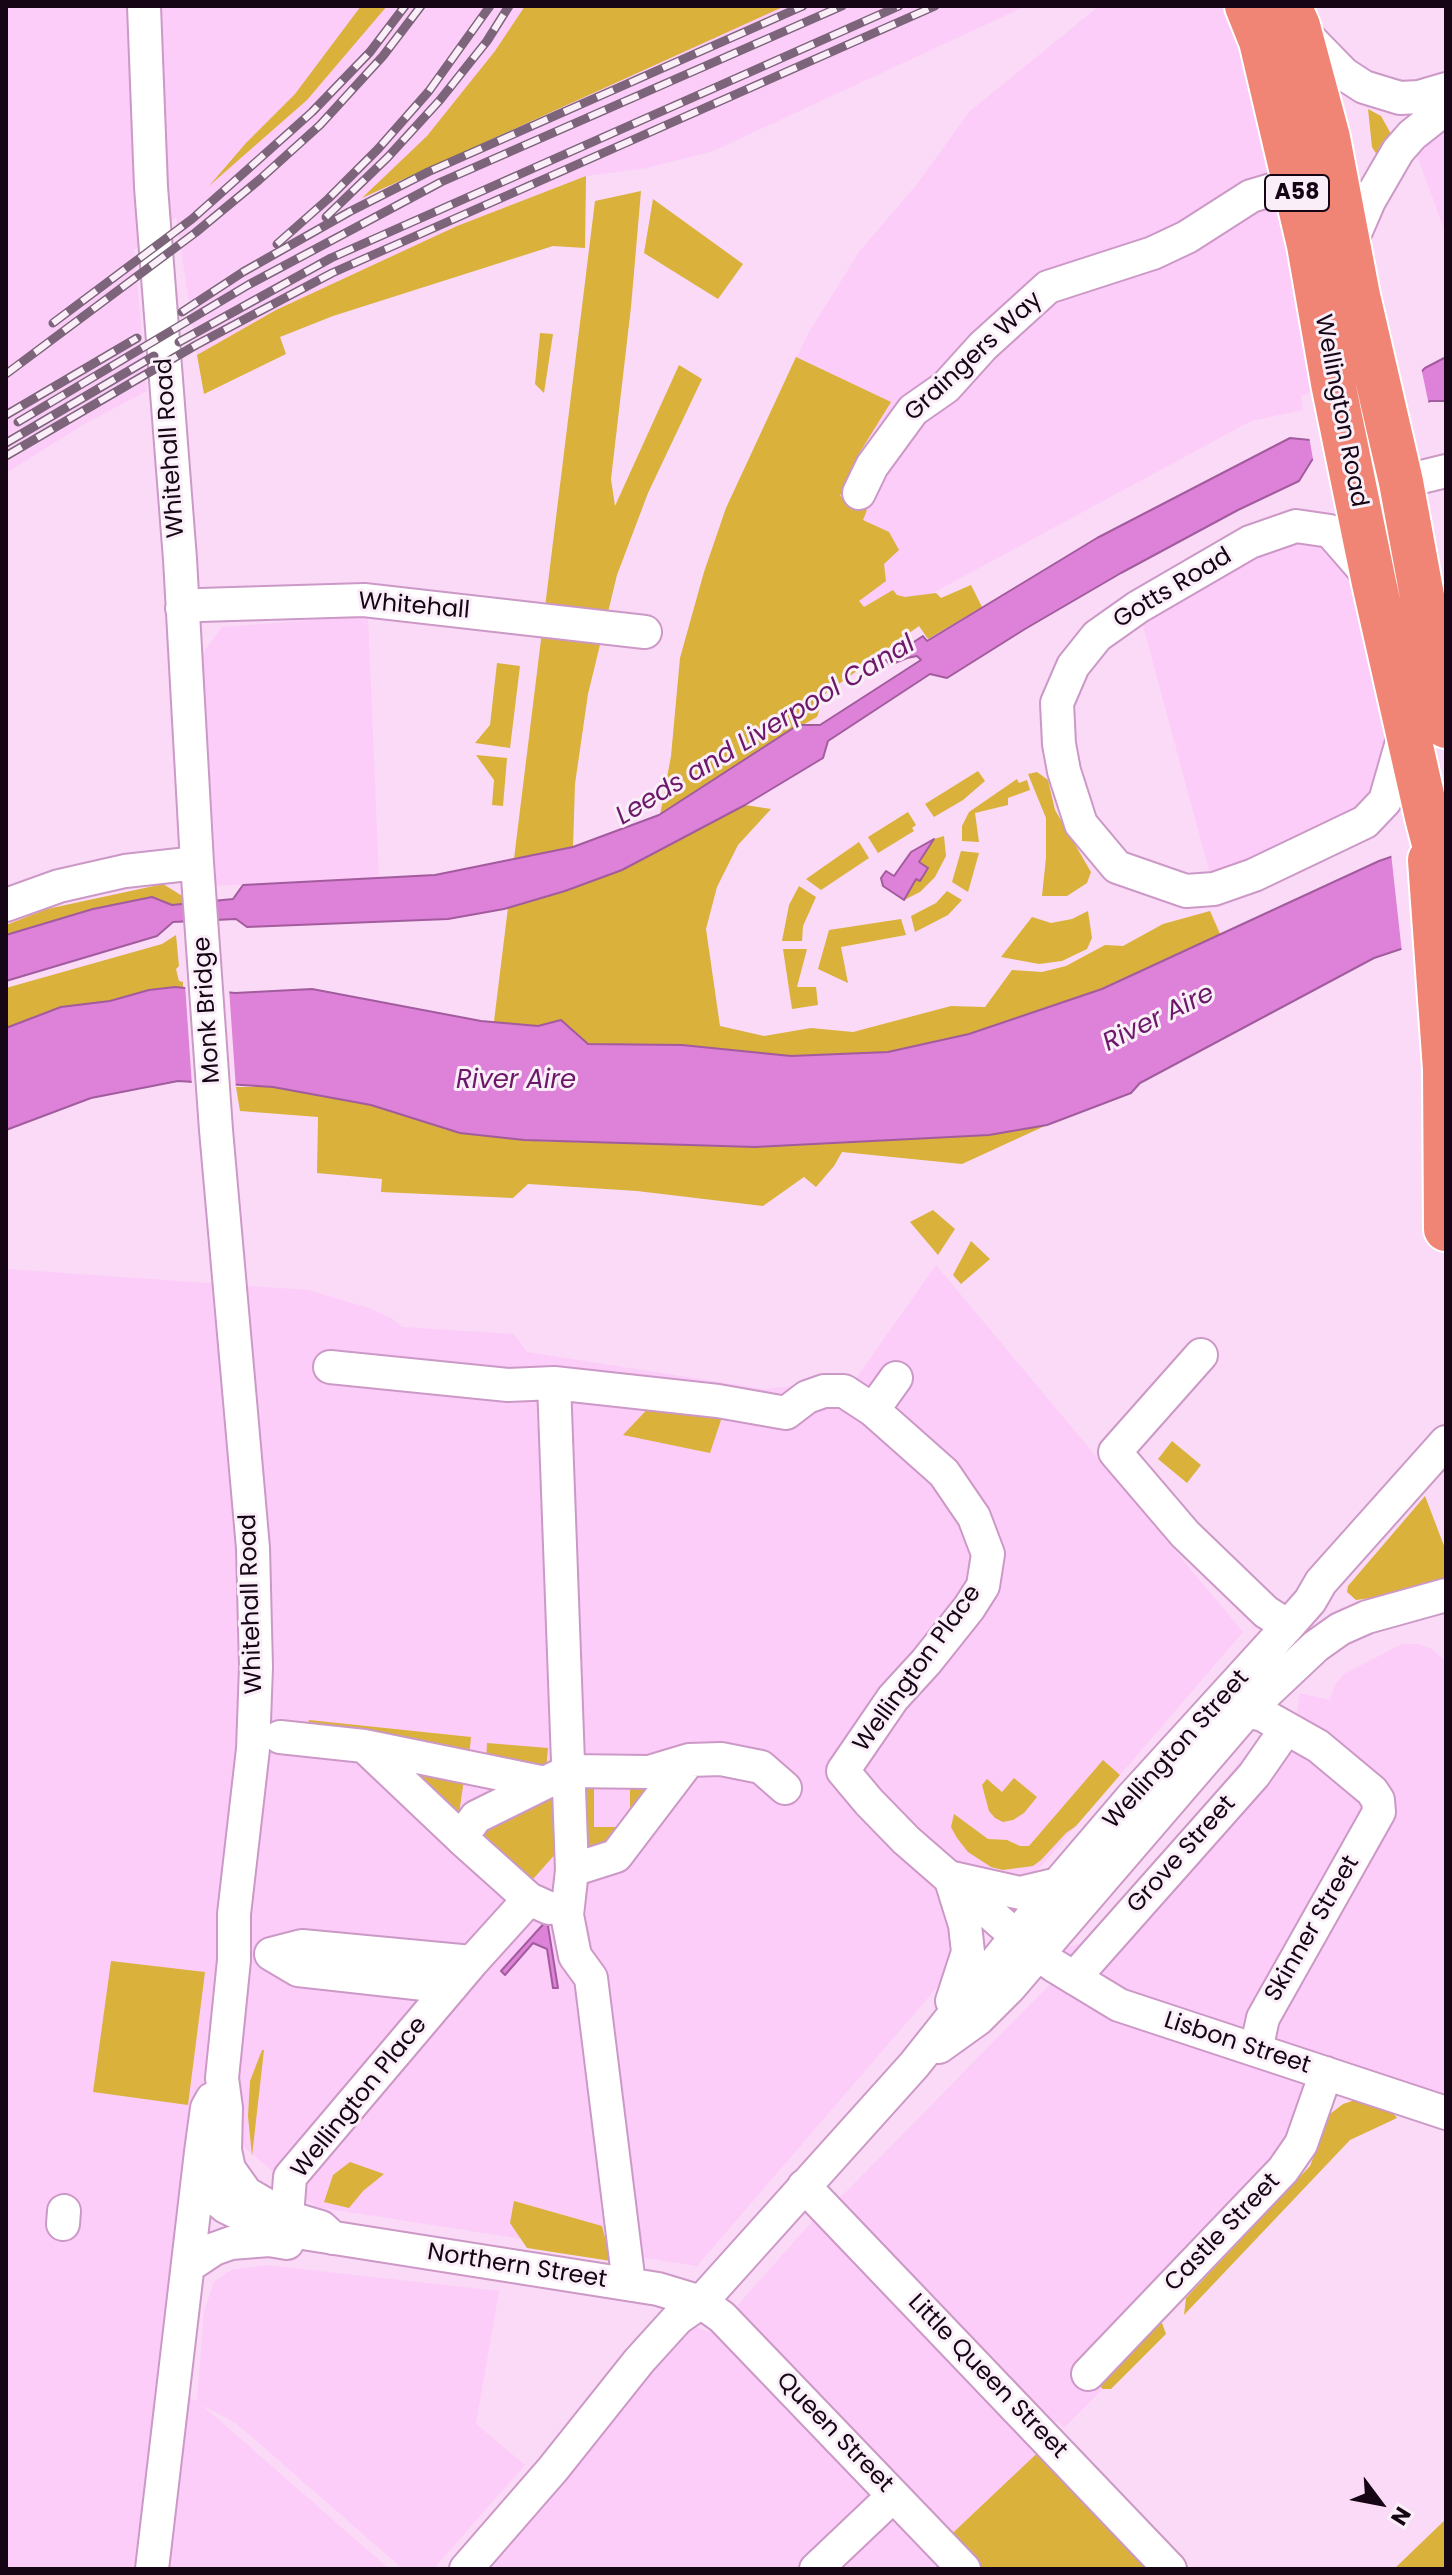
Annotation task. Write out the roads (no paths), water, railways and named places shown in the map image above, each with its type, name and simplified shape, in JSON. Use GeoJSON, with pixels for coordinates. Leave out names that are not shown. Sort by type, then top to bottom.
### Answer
{"type":"FeatureCollection","features":[{"type":"Feature","properties":{"kind":"highway","name":"Wellington Road"},"geometry":{"type":"LineString","coordinates":[[1247,6],[1261,41],[1309,245],[1333,383],[1374,583],[1426,725]]}},
{"type":"Feature","properties":{"kind":"highway","name":"Wellington Road"},"geometry":{"type":"LineString","coordinates":[[1294,16],[1328,138],[1396,464],[1426,725],[1427,817]]}},
{"type":"Feature","properties":{"kind":"highway"},"geometry":{"type":"LineString","coordinates":[[1427,817],[1446,890]]}},
{"type":"Feature","properties":{"kind":"highway"},"geometry":{"type":"LineString","coordinates":[[1427,817],[1445,1069],[1446,1229]]}},
{"type":"Feature","properties":{"kind":"street","name":"Whitehall Road"},"geometry":{"type":"LineString","coordinates":[[144,6],[151,187],[198,876]]}},
{"type":"Feature","properties":{"kind":"street"},"geometry":{"type":"LineString","coordinates":[[1294,16],[1344,74],[1381,94],[1397,107],[1412,135]]}},
{"type":"Feature","properties":{"kind":"street"},"geometry":{"type":"LineString","coordinates":[[1381,94],[1400,98],[1419,97],[1446,89]]}},
{"type":"Feature","properties":{"kind":"street"},"geometry":{"type":"LineString","coordinates":[[1349,247],[1378,184],[1398,151],[1412,135],[1446,108]]}},
{"type":"Feature","properties":{"kind":"street","name":"Graingers Way"},"geometry":{"type":"LineString","coordinates":[[859,493],[872,466],[913,410],[946,387],[983,346],[1048,287],[1153,253],[1187,237],[1251,196],[1295,183]]}},
{"type":"Feature","properties":{"kind":"street"},"geometry":{"type":"LineString","coordinates":[[1396,464],[1446,471]]}},
{"type":"Feature","properties":{"kind":"street","name":"Gotts Road"},"geometry":{"type":"LineString","coordinates":[[1374,583],[1330,531],[1296,526],[1250,542],[1138,607],[1097,636],[1073,666],[1057,703],[1064,771],[1081,824],[1117,867],[1186,891],[1214,889],[1254,875],[1365,822],[1385,801],[1426,725]]}},
{"type":"Feature","properties":{"kind":"street","name":"Whitehall"},"geometry":{"type":"LineString","coordinates":[[182,608],[364,600],[645,632]]}},
{"type":"Feature","properties":{"kind":"street"},"geometry":{"type":"LineString","coordinates":[[6,905],[59,886],[125,871],[198,876]]}},
{"type":"Feature","properties":{"kind":"street","name":"Monk Bridge"},"geometry":{"type":"LineString","coordinates":[[198,876],[216,1130]]}},
{"type":"Feature","properties":{"kind":"street","name":"Whitehall Road"},"geometry":{"type":"LineString","coordinates":[[216,1130],[253,1548],[256,1667],[253,1749],[234,1914],[234,1960],[222,2078],[226,2108],[225,2150]]}},
{"type":"Feature","properties":{"kind":"street"},"geometry":{"type":"LineString","coordinates":[[1201,1355],[1115,1452],[1185,1534],[1266,1612],[1288,1626]]}},
{"type":"Feature","properties":{"kind":"street","name":"Wellington Place"},"geometry":{"type":"LineString","coordinates":[[330,1367],[508,1385],[554,1383],[718,1401],[786,1413],[807,1397],[824,1391],[844,1391],[873,1410],[944,1473],[974,1517],[988,1554],[983,1586],[969,1608],[893,1698],[843,1771],[869,1802],[1027,1944]]}},
{"type":"Feature","properties":{"kind":"street"},"geometry":{"type":"LineString","coordinates":[[873,1410],[896,1378]]}},
{"type":"Feature","properties":{"kind":"street"},"geometry":{"type":"LineString","coordinates":[[554,1383],[557,1777],[572,1870],[567,1915],[575,1956],[591,1978],[629,2284]]}},
{"type":"Feature","properties":{"kind":"street","name":"Wellington Street"},"geometry":{"type":"LineString","coordinates":[[914,2065],[978,2019],[1027,1944],[1058,1884],[1134,1795],[1310,1601],[1321,1582],[1446,1442]]}},
{"type":"Feature","properties":{"kind":"street","name":"Wellington Street"},"geometry":{"type":"LineString","coordinates":[[466,2569],[553,2469],[639,2361],[678,2318],[701,2302],[914,2065],[946,2022],[1027,1944],[1247,1711],[1316,1646],[1340,1629],[1367,1617],[1446,1595]]}},
{"type":"Feature","properties":{"kind":"street"},"geometry":{"type":"LineString","coordinates":[[1400,1607],[1446,1615]]}},
{"type":"Feature","properties":{"kind":"street"},"geometry":{"type":"LineString","coordinates":[[1247,1711],[1263,1715],[1286,1729]]}},
{"type":"Feature","properties":{"kind":"street","name":"Skinner Street"},"geometry":{"type":"LineString","coordinates":[[1256,2050],[1263,2018],[1379,1812],[1378,1800],[1372,1791],[1318,1746],[1286,1729]]}},
{"type":"Feature","properties":{"kind":"street","name":"Grove Street"},"geometry":{"type":"LineString","coordinates":[[1074,1978],[1254,1775],[1286,1729]]}},
{"type":"Feature","properties":{"kind":"street"},"geometry":{"type":"LineString","coordinates":[[280,1737],[364,1746],[478,1768],[557,1777],[649,1772],[689,1760],[721,1759],[761,1767],[785,1788]]}},
{"type":"Feature","properties":{"kind":"street"},"geometry":{"type":"LineString","coordinates":[[364,1746],[468,1828],[529,1899],[567,1915]]}},
{"type":"Feature","properties":{"kind":"street"},"geometry":{"type":"LineString","coordinates":[[572,1870],[616,1856],[689,1760]]}},
{"type":"Feature","properties":{"kind":"street"},"geometry":{"type":"LineString","coordinates":[[468,1828],[478,1768]]}},
{"type":"Feature","properties":{"kind":"street"},"geometry":{"type":"LineString","coordinates":[[468,1828],[557,1777]]}},
{"type":"Feature","properties":{"kind":"street","name":"Wellington Place"},"geometry":{"type":"LineString","coordinates":[[950,1877],[1020,1893],[1058,1884]]}},
{"type":"Feature","properties":{"kind":"street","name":"Wellington Place"},"geometry":{"type":"LineString","coordinates":[[946,2022],[968,1952],[965,1925],[950,1877]]}},
{"type":"Feature","properties":{"kind":"street","name":"Wellington Place"},"geometry":{"type":"LineString","coordinates":[[287,2217],[290,2177],[529,1899]]}},
{"type":"Feature","properties":{"kind":"street","name":"Lisbon Street"},"geometry":{"type":"LineString","coordinates":[[1027,1944],[1119,2005],[1446,2113]]}},
{"type":"Feature","properties":{"kind":"street","name":"Wellington Place"},"geometry":{"type":"LineString","coordinates":[[451,1987],[298,1970],[271,1954],[302,1946],[472,1962]]}},
{"type":"Feature","properties":{"kind":"street","name":"Castle Street"},"geometry":{"type":"LineString","coordinates":[[1088,2374],[1283,2170],[1301,2144],[1326,2073]]}},
{"type":"Feature","properties":{"kind":"street","name":"Whitehall Road"},"geometry":{"type":"LineString","coordinates":[[152,2569],[207,2108],[222,2078]]}},
{"type":"Feature","properties":{"kind":"street","name":"Northern Street"},"geometry":{"type":"LineString","coordinates":[[225,2150],[229,2169],[246,2193],[287,2217],[321,2227],[333,2238]]}},
{"type":"Feature","properties":{"kind":"street","name":"Northern Street"},"geometry":{"type":"LineString","coordinates":[[200,2175],[215,2198],[249,2219],[303,2235],[674,2291],[701,2302]]}},
{"type":"Feature","properties":{"kind":"street","name":"Little Queen Street"},"geometry":{"type":"LineString","coordinates":[[804,2186],[1170,2569]]}},
{"type":"Feature","properties":{"kind":"street"},"geometry":{"type":"LineString","coordinates":[[188,2275],[214,2249],[231,2243],[269,2240],[302,2246],[320,2245],[333,2238]]}},
{"type":"Feature","properties":{"kind":"street","name":"Queen Street"},"geometry":{"type":"LineString","coordinates":[[701,2302],[722,2317],[964,2569]]}},
{"type":"Feature","properties":{"kind":"street"},"geometry":{"type":"LineString","coordinates":[[816,2569],[893,2496]]}},
{"type":"Feature","properties":{"kind":"water"},"geometry":{"type":"Polygon","coordinates":[[[1446,357],[1446,401],[1430,401],[1312,460],[1299,481],[1121,573],[947,678],[930,674],[828,741],[823,758],[745,805],[622,870],[504,909],[448,919],[247,927],[236,919],[173,922],[157,936],[6,981],[6,935],[93,909],[152,897],[172,905],[233,899],[243,885],[435,875],[573,847],[659,815],[798,725],[820,725],[921,660],[917,656],[890,665],[886,660],[923,636],[927,641],[1097,538],[1290,438],[1310,440],[1413,380],[1425,368],[1446,357]]]}},
{"type":"Feature","properties":{"kind":"water","name":"River Aire"},"geometry":{"type":"Polygon","coordinates":[[[1446,838],[1446,934],[1374,958],[1140,1083],[1131,1093],[1047,1125],[989,1135],[755,1147],[524,1140],[460,1133],[371,1105],[273,1087],[178,1081],[91,1098],[6,1130],[6,1028],[61,1007],[110,1001],[149,990],[175,987],[235,993],[312,989],[481,1021],[538,1026],[561,1020],[588,1044],[682,1045],[791,1056],[888,1052],[969,1034],[1102,989],[1379,861],[1446,838]]]}},
{"type":"Feature","properties":{"kind":"water"},"geometry":{"type":"Polygon","coordinates":[[[934,839],[919,862],[928,868],[920,881],[916,879],[904,900],[883,886],[881,878],[886,871],[894,876],[911,852],[934,839]]]}},
{"type":"Feature","properties":{"kind":"water"},"geometry":{"type":"Polygon","coordinates":[[[547,1920],[558,1988],[553,1988],[547,1949],[533,1943],[505,1975],[501,1971],[547,1920]]]}},
{"type":"Feature","properties":{"kind":"railway"},"geometry":{"type":"LineString","coordinates":[[53,323],[192,219],[312,112],[370,52],[405,6]]}},
{"type":"Feature","properties":{"kind":"railway"},"geometry":{"type":"LineString","coordinates":[[6,374],[195,233],[259,180],[320,125],[383,56],[421,6]]}},
{"type":"Feature","properties":{"kind":"railway"},"geometry":{"type":"LineString","coordinates":[[277,244],[378,149],[429,91],[490,6]]}},
{"type":"Feature","properties":{"kind":"railway"},"geometry":{"type":"LineString","coordinates":[[326,217],[388,157],[440,100],[487,41],[509,6]]}},
{"type":"Feature","properties":{"kind":"railway"},"geometry":{"type":"LineString","coordinates":[[182,312],[243,272],[428,172],[803,6]]}},
{"type":"Feature","properties":{"kind":"railway"},"geometry":{"type":"LineString","coordinates":[[18,422],[248,285],[441,182],[842,6]]}},
{"type":"Feature","properties":{"kind":"railway"},"geometry":{"type":"LineString","coordinates":[[179,342],[331,258],[899,6]]}},
{"type":"Feature","properties":{"kind":"railway"},"geometry":{"type":"LineString","coordinates":[[6,456],[196,345],[332,273],[935,6]]}},
{"type":"Feature","properties":{"kind":"railway"},"geometry":{"type":"LineString","coordinates":[[6,415],[137,338]]}},
{"type":"Feature","properties":{"kind":"railway"},"geometry":{"type":"LineString","coordinates":[[6,443],[154,356]]}},
{"type":"Feature","properties":{"kind":"water label","name":"Leeds and Liverpool Canal"},"geometry":{"type":"Point","coordinates":[766,731]}}]}
